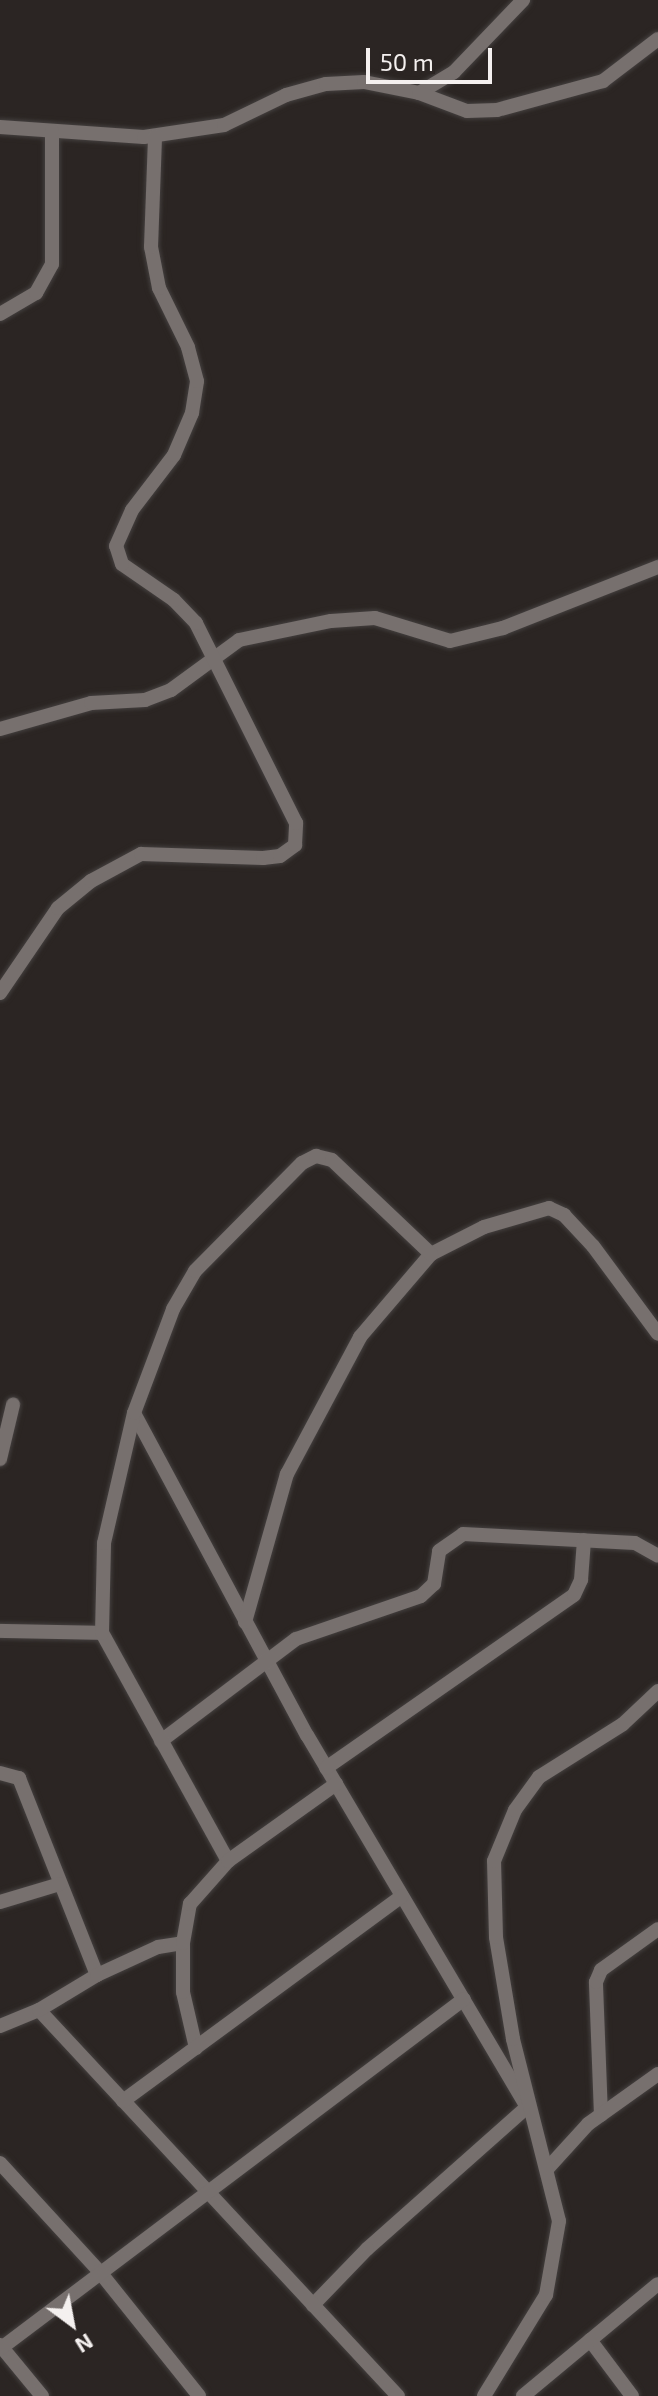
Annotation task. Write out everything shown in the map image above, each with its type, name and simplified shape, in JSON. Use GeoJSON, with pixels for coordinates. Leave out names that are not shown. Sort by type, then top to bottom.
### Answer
{"type":"FeatureCollection","features":[{"type":"Feature","properties":{"kind":"street"},"geometry":{"type":"LineString","coordinates":[[419,93],[454,72],[523,0]]}},
{"type":"Feature","properties":{"kind":"street"},"geometry":{"type":"LineString","coordinates":[[0,127],[155,136],[224,125],[286,95],[326,84],[364,82],[419,93],[467,111],[497,110],[556,98],[603,81],[658,39]]}},
{"type":"Feature","properties":{"kind":"street"},"geometry":{"type":"LineString","coordinates":[[0,314],[36,293],[52,264],[52,131]]}},
{"type":"Feature","properties":{"kind":"street"},"geometry":{"type":"LineString","coordinates":[[0,993],[58,908],[91,881],[141,854],[263,858],[280,856],[295,845],[296,823],[196,623],[174,600],[122,564],[116,546],[132,510],[174,455],[192,413],[197,381],[188,347],[159,288],[151,247],[155,136]]}},
{"type":"Feature","properties":{"kind":"street"},"geometry":{"type":"LineString","coordinates":[[0,729],[91,703],[145,700],[171,690],[212,655],[239,640],[331,621],[375,618],[450,641],[503,628],[658,567]]}},
{"type":"Feature","properties":{"kind":"street"},"geometry":{"type":"LineString","coordinates":[[228,1861],[102,1633],[104,1543],[134,1413],[173,1309],[195,1271],[302,1163],[316,1156],[332,1160],[431,1254]]}},
{"type":"Feature","properties":{"kind":"street"},"geometry":{"type":"LineString","coordinates":[[245,1622],[263,1547],[299,1449],[360,1337],[431,1254],[484,1227],[549,1208],[564,1215],[593,1246],[658,1334]]}},
{"type":"Feature","properties":{"kind":"street"},"geometry":{"type":"LineString","coordinates":[[0,1459],[13,1405]]}},
{"type":"Feature","properties":{"kind":"street"},"geometry":{"type":"LineString","coordinates":[[134,1413],[326,1768],[527,2107]]}},
{"type":"Feature","properties":{"kind":"street"},"geometry":{"type":"LineString","coordinates":[[161,1741],[296,1639],[421,1596],[434,1584],[439,1551],[463,1534],[635,1543],[658,1556]]}},
{"type":"Feature","properties":{"kind":"street"},"geometry":{"type":"LineString","coordinates":[[326,1768],[574,1595],[581,1580],[584,1540]]}},
{"type":"Feature","properties":{"kind":"street"},"geometry":{"type":"LineString","coordinates":[[0,1631],[102,1633]]}},
{"type":"Feature","properties":{"kind":"street"},"geometry":{"type":"LineString","coordinates":[[484,2396],[546,2295],[559,2221],[548,2168],[527,2107],[496,1937],[494,1861],[515,1810],[539,1777],[623,1724],[658,1691]]}},
{"type":"Feature","properties":{"kind":"street"},"geometry":{"type":"LineString","coordinates":[[0,1773],[19,1778],[97,1975]]}},
{"type":"Feature","properties":{"kind":"street"},"geometry":{"type":"LineString","coordinates":[[196,2048],[183,1992],[183,1943],[190,1904],[228,1861],[336,1784]]}},
{"type":"Feature","properties":{"kind":"street"},"geometry":{"type":"LineString","coordinates":[[0,1902],[60,1884]]}},
{"type":"Feature","properties":{"kind":"street"},"geometry":{"type":"LineString","coordinates":[[123,2101],[402,1896]]}},
{"type":"Feature","properties":{"kind":"street"},"geometry":{"type":"LineString","coordinates":[[601,2115],[596,1982],[601,1970],[658,1929]]}},
{"type":"Feature","properties":{"kind":"street"},"geometry":{"type":"LineString","coordinates":[[0,2026],[39,2010],[97,1975],[158,1947],[183,1943]]}},
{"type":"Feature","properties":{"kind":"street"},"geometry":{"type":"LineString","coordinates":[[42,2396],[1,2347],[464,1999]]}},
{"type":"Feature","properties":{"kind":"street"},"geometry":{"type":"LineString","coordinates":[[39,2010],[398,2396]]}},
{"type":"Feature","properties":{"kind":"street"},"geometry":{"type":"LineString","coordinates":[[548,2168],[563,2146],[658,2074]]}},
{"type":"Feature","properties":{"kind":"street"},"geometry":{"type":"LineString","coordinates":[[313,2305],[367,2249],[527,2107]]}},
{"type":"Feature","properties":{"kind":"street"},"geometry":{"type":"LineString","coordinates":[[0,2163],[99,2271],[199,2396]]}},
{"type":"Feature","properties":{"kind":"street"},"geometry":{"type":"LineString","coordinates":[[523,2396],[658,2284]]}},
{"type":"Feature","properties":{"kind":"street"},"geometry":{"type":"LineString","coordinates":[[590,2340],[632,2396]]}}]}
